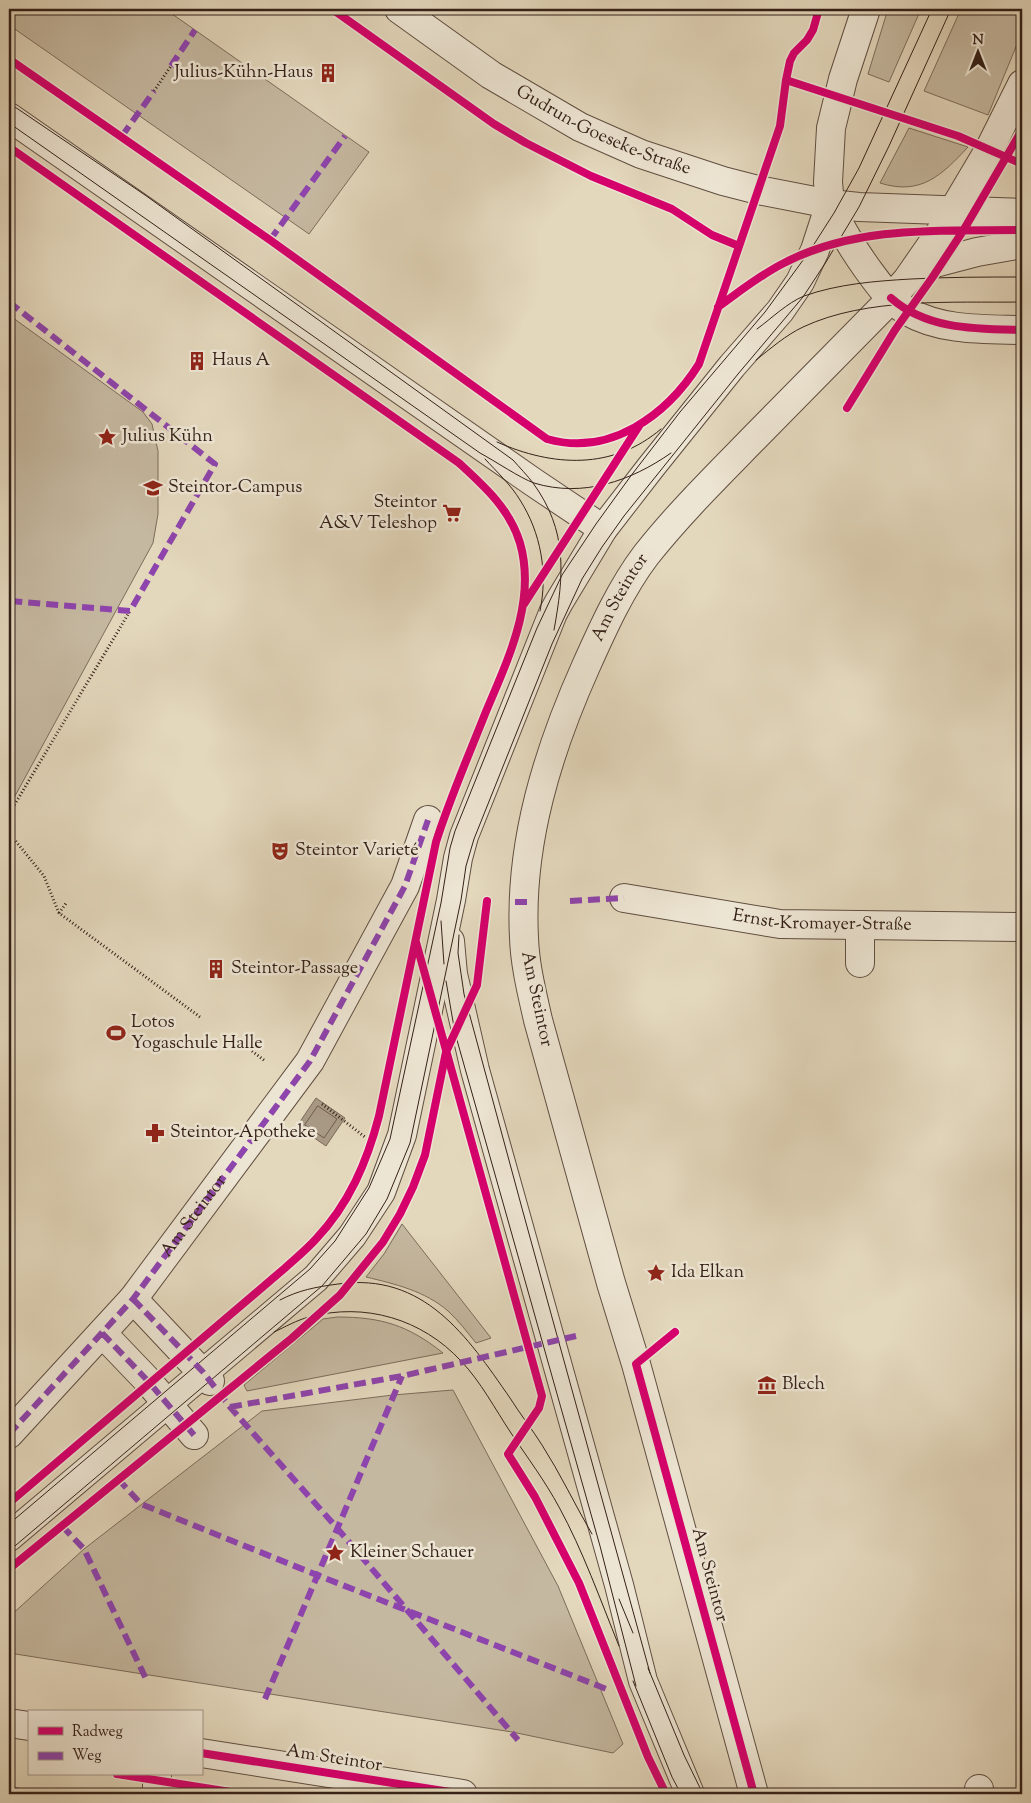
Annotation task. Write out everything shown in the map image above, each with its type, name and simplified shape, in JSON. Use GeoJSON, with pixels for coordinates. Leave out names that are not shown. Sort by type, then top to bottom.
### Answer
{"type":"FeatureCollection","features":[{"type":"Feature","properties":{"kind":"street","name":"Gudrun-Goeseke-Straße"},"geometry":{"type":"LineString","coordinates":[[398,9],[491,75],[580,127],[641,154],[723,181],[830,204],[859,207],[1022,213]]}},
{"type":"Feature","properties":{"kind":"street"},"geometry":{"type":"LineString","coordinates":[[866,9],[843,79],[831,128],[828,182],[830,204],[848,240],[876,281],[891,298],[908,312],[937,323],[965,328],[1022,330]]}},
{"type":"Feature","properties":{"kind":"street","name":"Am Steintor"},"geometry":{"type":"LineString","coordinates":[[754,1794],[636,1364],[611,1283],[538,1020],[528,977],[524,937],[529,842],[546,772],[573,696],[594,646],[615,605],[645,557],[695,498],[891,298],[916,268],[995,138],[1022,84]]}},
{"type":"Feature","properties":{"kind":"street"},"geometry":{"type":"LineString","coordinates":[[9,117],[603,529]]}},
{"type":"Feature","properties":{"kind":"street"},"geometry":{"type":"LineString","coordinates":[[9,1537],[167,1403],[207,1377],[316,1278],[352,1236],[381,1192],[402,1135],[458,858],[469,819],[553,613],[603,529],[732,366],[780,311],[800,282],[815,250],[830,204]]}},
{"type":"Feature","properties":{"kind":"street"},"geometry":{"type":"LineString","coordinates":[[916,268],[977,252],[1022,244]]}},
{"type":"Feature","properties":{"kind":"street","name":"Am Steintor"},"geometry":{"type":"LineString","coordinates":[[9,1434],[134,1299],[310,1061],[405,886],[428,820]]}},
{"type":"Feature","properties":{"kind":"street","name":"Ernst-Kromayer-Straße"},"geometry":{"type":"LineString","coordinates":[[624,898],[780,924],[1022,926]]}},
{"type":"Feature","properties":{"kind":"street"},"geometry":{"type":"LineString","coordinates":[[451,900],[450,951],[452,966],[475,1070],[618,1585],[642,1680],[690,1794]]}},
{"type":"Feature","properties":{"kind":"street"},"geometry":{"type":"LineString","coordinates":[[860,925],[860,962]]}},
{"type":"Feature","properties":{"kind":"street"},"geometry":{"type":"LineString","coordinates":[[134,1299],[207,1377]]}},
{"type":"Feature","properties":{"kind":"street"},"geometry":{"type":"LineString","coordinates":[[102,1333],[147,1380],[194,1435]]}},
{"type":"Feature","properties":{"kind":"street"},"geometry":{"type":"LineString","coordinates":[[9,1723],[28,1726]]}},
{"type":"Feature","properties":{"kind":"street","name":"Am Steintor"},"geometry":{"type":"LineString","coordinates":[[202,1753],[463,1794]]}},
{"type":"Feature","properties":{"kind":"street"},"geometry":{"type":"LineString","coordinates":[[156,1794],[157,1776]]}},
{"type":"Feature","properties":{"kind":"path"},"geometry":{"type":"LineString","coordinates":[[154,91],[171,66]]}},
{"type":"Feature","properties":{"kind":"path"},"geometry":{"type":"LineString","coordinates":[[9,814],[130,611]]}},
{"type":"Feature","properties":{"kind":"path"},"geometry":{"type":"LineString","coordinates":[[9,833],[44,876],[58,914],[200,1017]]}},
{"type":"Feature","properties":{"kind":"path"},"geometry":{"type":"LineString","coordinates":[[58,914],[67,902]]}},
{"type":"Feature","properties":{"kind":"shaded area"},"geometry":{"type":"Polygon","coordinates":[[[9,9],[165,9],[369,152],[309,234],[9,25],[9,9]]]}},
{"type":"Feature","properties":{"kind":"shaded area"},"geometry":{"type":"Polygon","coordinates":[[[888,9],[921,9],[889,82],[868,74],[888,9]]]}},
{"type":"Feature","properties":{"kind":"shaded area"},"geometry":{"type":"Polygon","coordinates":[[[961,9],[1022,9],[1022,32],[988,115],[924,91],[961,9]]]}},
{"type":"Feature","properties":{"kind":"shaded area"},"geometry":{"type":"Polygon","coordinates":[[[909,128],[968,147],[940,174],[919,185],[907,187],[880,183],[909,128]]]}},
{"type":"Feature","properties":{"kind":"shaded area"},"geometry":{"type":"Polygon","coordinates":[[[9,315],[143,412],[152,424],[158,451],[158,514],[153,543],[9,807],[9,315]]]}},
{"type":"Feature","properties":{"kind":"shaded area"},"geometry":{"type":"Polygon","coordinates":[[[402,1224],[491,1338],[476,1343],[452,1315],[430,1298],[399,1286],[366,1277],[384,1254],[402,1224]]]}},
{"type":"Feature","properties":{"kind":"shaded area"},"geometry":{"type":"Polygon","coordinates":[[[353,1317],[393,1324],[406,1329],[443,1353],[247,1391],[244,1385],[323,1319],[353,1317]]]}},
{"type":"Feature","properties":{"kind":"shaded area"},"geometry":{"type":"Polygon","coordinates":[[[453,1390],[558,1586],[623,1744],[613,1753],[512,1732],[9,1653],[9,1617],[84,1549],[262,1411],[393,1395],[453,1390]]]}},
{"type":"Feature","properties":{"kind":"water"},"geometry":{"type":"Polygon","coordinates":[[[316,1098],[345,1118],[326,1146],[297,1126],[316,1098]]]}},
{"type":"Feature","properties":{"kind":"tram line"},"geometry":{"type":"LineString","coordinates":[[9,1524],[310,1269],[335,1241],[369,1188],[390,1139],[455,831],[537,628],[562,575],[630,477],[680,412],[765,312],[809,252],[834,213],[859,168],[932,9]]}},
{"type":"Feature","properties":{"kind":"tram line"},"geometry":{"type":"LineString","coordinates":[[9,1551],[322,1286],[366,1234],[387,1199],[410,1143],[461,900],[466,866],[474,839],[552,644],[582,579],[624,516],[738,374],[803,297],[826,262],[859,207],[889,146],[951,9]]}},
{"type":"Feature","properties":{"kind":"tram line"},"geometry":{"type":"LineString","coordinates":[[9,103],[145,195],[513,460],[533,483],[544,501],[558,536],[561,572],[554,630]]}},
{"type":"Feature","properties":{"kind":"tram line"},"geometry":{"type":"LineString","coordinates":[[9,123],[480,453],[528,481],[570,489],[606,484],[640,472],[671,453]]}},
{"type":"Feature","properties":{"kind":"tram line"},"geometry":{"type":"LineString","coordinates":[[757,329],[798,299],[843,286],[911,279],[1022,277]]}},
{"type":"Feature","properties":{"kind":"tram line"},"geometry":{"type":"LineString","coordinates":[[756,360],[797,330],[828,317],[854,311],[882,306],[939,302],[1022,302]]}},
{"type":"Feature","properties":{"kind":"tram line"},"geometry":{"type":"LineString","coordinates":[[497,442],[540,456],[561,460],[582,460],[603,458],[623,452],[661,429]]}},
{"type":"Feature","properties":{"kind":"tram line"},"geometry":{"type":"LineString","coordinates":[[485,459],[516,494],[533,526],[538,540],[543,568],[540,611]]}},
{"type":"Feature","properties":{"kind":"tram line"},"geometry":{"type":"LineString","coordinates":[[441,921],[444,964]]}},
{"type":"Feature","properties":{"kind":"tram line"},"geometry":{"type":"LineString","coordinates":[[459,935],[458,953],[464,994],[650,1673]]}},
{"type":"Feature","properties":{"kind":"tram line"},"geometry":{"type":"LineString","coordinates":[[446,981],[455,1033],[600,1546],[636,1686]]}},
{"type":"Feature","properties":{"kind":"tram line"},"geometry":{"type":"LineString","coordinates":[[280,1300],[301,1291],[315,1288],[338,1284],[368,1283],[395,1288],[419,1298],[440,1313],[477,1352],[534,1433],[592,1534]]}},
{"type":"Feature","properties":{"kind":"tram line"},"geometry":{"type":"LineString","coordinates":[[274,1332],[305,1318],[330,1313],[371,1313],[411,1325],[429,1334],[446,1346],[461,1361],[488,1396],[554,1497],[584,1558],[619,1646]]}},
{"type":"Feature","properties":{"kind":"tram line"},"geometry":{"type":"LineString","coordinates":[[619,1599],[633,1633]]}},
{"type":"Feature","properties":{"kind":"tram line"},"geometry":{"type":"LineString","coordinates":[[648,1668],[684,1755],[703,1794]]}},
{"type":"Feature","properties":{"kind":"tram line"},"geometry":{"type":"LineString","coordinates":[[633,1681],[672,1777],[681,1794]]}},
{"type":"Feature","properties":{"kind":"marked path"},"geometry":{"type":"LineString","coordinates":[[171,66],[195,30]]}},
{"type":"Feature","properties":{"kind":"marked path"},"geometry":{"type":"LineString","coordinates":[[122,136],[154,91]]}},
{"type":"Feature","properties":{"kind":"marked path"},"geometry":{"type":"LineString","coordinates":[[270,240],[345,136]]}},
{"type":"Feature","properties":{"kind":"marked path"},"geometry":{"type":"LineString","coordinates":[[9,302],[215,464],[130,611],[9,601]]}},
{"type":"Feature","properties":{"kind":"marked path"},"geometry":{"type":"LineString","coordinates":[[9,1434],[133,1299],[310,1061],[405,886],[428,820]]}},
{"type":"Feature","properties":{"kind":"marked path"},"geometry":{"type":"LineString","coordinates":[[570,901],[624,898]]}},
{"type":"Feature","properties":{"kind":"marked path"},"geometry":{"type":"LineString","coordinates":[[515,902],[532,902]]}},
{"type":"Feature","properties":{"kind":"marked path"},"geometry":{"type":"LineString","coordinates":[[133,1299],[203,1372],[230,1407],[337,1528],[518,1740]]}},
{"type":"Feature","properties":{"kind":"marked path"},"geometry":{"type":"LineString","coordinates":[[102,1333],[147,1380],[194,1435]]}},
{"type":"Feature","properties":{"kind":"marked path"},"geometry":{"type":"LineString","coordinates":[[230,1407],[402,1376],[576,1336]]}},
{"type":"Feature","properties":{"kind":"marked path"},"geometry":{"type":"LineString","coordinates":[[265,1699],[402,1376]]}},
{"type":"Feature","properties":{"kind":"marked path"},"geometry":{"type":"LineString","coordinates":[[118,1479],[141,1504],[609,1690]]}},
{"type":"Feature","properties":{"kind":"marked path"},"geometry":{"type":"LineString","coordinates":[[62,1526],[84,1549],[147,1681]]}},
{"type":"Feature","properties":{"kind":"marked path"},"geometry":{"type":"LineString","coordinates":[[9,1789],[37,1794]]}},
{"type":"Feature","properties":{"kind":"cycle path"},"geometry":{"type":"LineString","coordinates":[[332,9],[494,124],[526,143],[591,176],[672,209],[712,235],[739,246]]}},
{"type":"Feature","properties":{"kind":"cycle path"},"geometry":{"type":"LineString","coordinates":[[9,59],[270,240],[547,439],[570,443],[593,442],[614,437],[635,427],[653,415],[671,400],[699,364],[780,126],[790,61],[794,53],[807,40],[813,30],[819,9]]}},
{"type":"Feature","properties":{"kind":"cycle path"},"geometry":{"type":"LineString","coordinates":[[786,80],[958,136],[1022,164]]}},
{"type":"Feature","properties":{"kind":"cycle path"},"geometry":{"type":"LineString","coordinates":[[847,408],[895,330],[963,231],[1022,130]]}},
{"type":"Feature","properties":{"kind":"cycle path"},"geometry":{"type":"LineString","coordinates":[[9,147],[459,463],[487,489],[510,519],[520,543],[525,587],[517,631],[510,652],[459,778],[436,842],[379,1116],[369,1150],[347,1197],[328,1226],[301,1254],[9,1503]]}},
{"type":"Feature","properties":{"kind":"cycle path"},"geometry":{"type":"LineString","coordinates":[[718,307],[758,278],[784,263],[812,251],[841,242],[870,236],[900,233],[1022,230]]}},
{"type":"Feature","properties":{"kind":"cycle path"},"geometry":{"type":"LineString","coordinates":[[891,298],[905,309],[936,322],[970,328],[1022,330]]}},
{"type":"Feature","properties":{"kind":"cycle path"},"geometry":{"type":"LineString","coordinates":[[524,604],[639,426]]}},
{"type":"Feature","properties":{"kind":"cycle path"},"geometry":{"type":"LineString","coordinates":[[9,1569],[292,1338],[340,1295],[383,1242],[400,1214],[425,1155],[446,1052],[477,985],[487,901]]}},
{"type":"Feature","properties":{"kind":"cycle path"},"geometry":{"type":"LineString","coordinates":[[416,942],[542,1396],[539,1408],[508,1454],[535,1497],[579,1583],[648,1757],[666,1794]]}},
{"type":"Feature","properties":{"kind":"cycle path"},"geometry":{"type":"LineString","coordinates":[[675,1332],[636,1364],[754,1794]]}},
{"type":"Feature","properties":{"kind":"cycle path"},"geometry":{"type":"LineString","coordinates":[[202,1753],[463,1794]]}},
{"type":"Feature","properties":{"kind":"cycle path"},"geometry":{"type":"LineString","coordinates":[[130,1776],[243,1794]]}},
{"type":"Feature","properties":{"kind":"place","name":"Julius-Kühn-Haus"},"geometry":{"type":"Point","coordinates":[328,73]}},
{"type":"Feature","properties":{"kind":"place","name":"Haus A"},"geometry":{"type":"Point","coordinates":[197,361]}},
{"type":"Feature","properties":{"kind":"place","name":"Julius Kühn"},"geometry":{"type":"Point","coordinates":[107,437]}},
{"type":"Feature","properties":{"kind":"place","name":"Steintor-Campus"},"geometry":{"type":"Point","coordinates":[153,488]}},
{"type":"Feature","properties":{"kind":"place","name":"Steintor A&V Teleshop"},"geometry":{"type":"Point","coordinates":[452,513]}},
{"type":"Feature","properties":{"kind":"place","name":"Steintor Varieté"},"geometry":{"type":"Point","coordinates":[280,851]}},
{"type":"Feature","properties":{"kind":"place","name":"Steintor-Passage"},"geometry":{"type":"Point","coordinates":[216,969]}},
{"type":"Feature","properties":{"kind":"place","name":"Lotos Yogaschule Halle"},"geometry":{"type":"Point","coordinates":[116,1033]}},
{"type":"Feature","properties":{"kind":"place","name":"Steintor-Apotheke"},"geometry":{"type":"Point","coordinates":[155,1133]}},
{"type":"Feature","properties":{"kind":"place","name":"Ida Elkan"},"geometry":{"type":"Point","coordinates":[656,1273]}},
{"type":"Feature","properties":{"kind":"place","name":"Blech"},"geometry":{"type":"Point","coordinates":[767,1385]}},
{"type":"Feature","properties":{"kind":"place","name":"Kleiner Schauer"},"geometry":{"type":"Point","coordinates":[335,1553]}}]}
